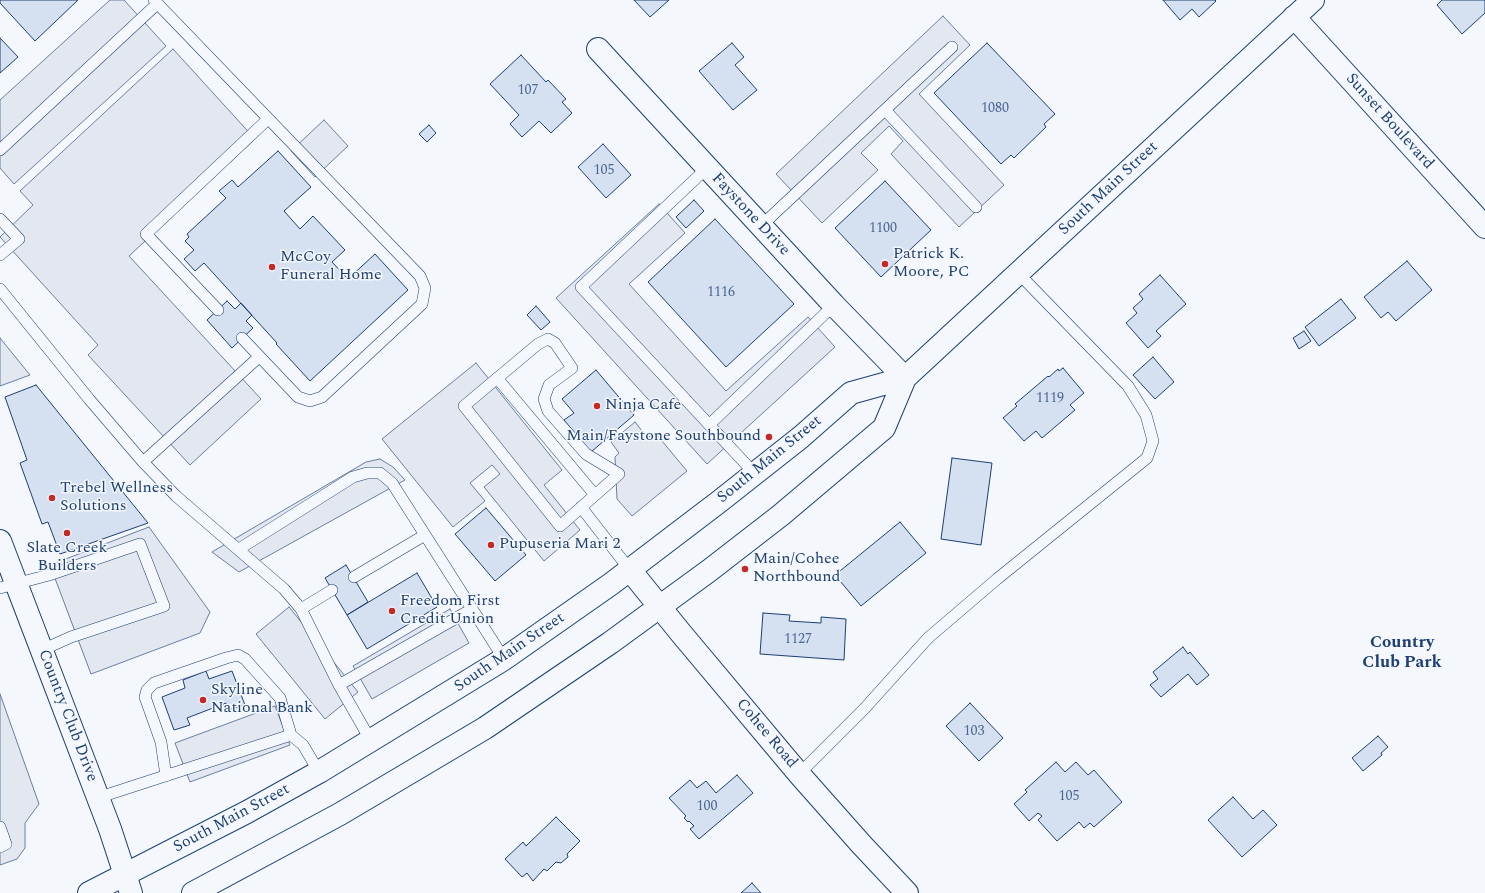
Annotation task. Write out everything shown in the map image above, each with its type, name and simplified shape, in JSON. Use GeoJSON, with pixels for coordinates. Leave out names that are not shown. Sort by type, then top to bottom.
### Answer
{"type":"FeatureCollection","features":[{"type":"Feature","properties":{"kind":"main road","name":"South Main Street"},"geometry":{"type":"LineString","coordinates":[[193,893],[340,814],[459,744],[535,695],[610,643],[781,515],[884,428],[905,378],[1313,0]]}},
{"type":"Feature","properties":{"kind":"main road","name":"Sunset Boulevard"},"geometry":{"type":"LineString","coordinates":[[1294,17],[1485,227]]}},
{"type":"Feature","properties":{"kind":"main road","name":"Faystone Drive"},"geometry":{"type":"LineString","coordinates":[[598,49],[834,305],[905,378]]}},
{"type":"Feature","properties":{"kind":"main road","name":"South Main Street"},"geometry":{"type":"LineString","coordinates":[[89,893],[128,884],[247,812],[371,741],[504,659],[630,570],[755,474],[801,437],[851,393],[905,378]]}},
{"type":"Feature","properties":{"kind":"main road","name":"Country Club Drive"},"geometry":{"type":"LineString","coordinates":[[0,541],[8,586],[42,650],[110,829],[128,884]]}},
{"type":"Feature","properties":{"kind":"main road","name":"Cohee Road"},"geometry":{"type":"LineString","coordinates":[[630,570],[659,607],[800,774],[861,844],[907,893]]}},
{"type":"Feature","properties":{"kind":"lane"},"geometry":{"type":"LineString","coordinates":[[0,150],[156,2],[420,276],[425,288],[422,304],[322,397],[310,401],[298,397],[242,338]]}},
{"type":"Feature","properties":{"kind":"lane"},"geometry":{"type":"LineString","coordinates":[[761,226],[952,47]]}},
{"type":"Feature","properties":{"kind":"lane"},"geometry":{"type":"LineString","coordinates":[[885,110],[976,208]]}},
{"type":"Feature","properties":{"kind":"lane"},"geometry":{"type":"LineString","coordinates":[[218,310],[146,234],[268,119]]}},
{"type":"Feature","properties":{"kind":"lane"},"geometry":{"type":"LineString","coordinates":[[707,168],[581,287],[755,474]]}},
{"type":"Feature","properties":{"kind":"lane"},"geometry":{"type":"LineString","coordinates":[[0,219],[18,239],[0,255]]}},
{"type":"Feature","properties":{"kind":"lane"},"geometry":{"type":"LineString","coordinates":[[800,774],[865,708],[928,638],[997,579],[1147,458],[1153,441],[1146,415],[1128,386],[1018,273]]}},
{"type":"Feature","properties":{"kind":"lane"},"geometry":{"type":"LineString","coordinates":[[0,289],[89,399],[143,462],[176,496],[284,589],[301,608],[339,685],[371,741]]}},
{"type":"Feature","properties":{"kind":"lane"},"geometry":{"type":"LineString","coordinates":[[710,424],[834,305]]}},
{"type":"Feature","properties":{"kind":"lane"},"geometry":{"type":"LineString","coordinates":[[548,339],[554,343],[572,368],[549,385],[544,399],[548,411],[586,454],[619,474],[560,526],[464,406],[497,378],[538,344],[548,339]]}},
{"type":"Feature","properties":{"kind":"lane"},"geometry":{"type":"LineString","coordinates":[[143,462],[259,357]]}},
{"type":"Feature","properties":{"kind":"lane"},"geometry":{"type":"LineString","coordinates":[[497,378],[595,495]]}},
{"type":"Feature","properties":{"kind":"lane"},"geometry":{"type":"LineString","coordinates":[[238,549],[352,477],[367,473],[380,473],[392,483],[504,659]]}},
{"type":"Feature","properties":{"kind":"lane"},"geometry":{"type":"LineString","coordinates":[[581,507],[630,570]]}},
{"type":"Feature","properties":{"kind":"lane"},"geometry":{"type":"LineString","coordinates":[[354,578],[425,536]]}},
{"type":"Feature","properties":{"kind":"lane"},"geometry":{"type":"LineString","coordinates":[[8,586],[49,575],[140,544],[164,606],[71,637],[42,650]]}},
{"type":"Feature","properties":{"kind":"lane"},"geometry":{"type":"LineString","coordinates":[[301,608],[332,590]]}},
{"type":"Feature","properties":{"kind":"lane"},"geometry":{"type":"LineString","coordinates":[[339,685],[472,609]]}},
{"type":"Feature","properties":{"kind":"lane"},"geometry":{"type":"LineString","coordinates":[[166,776],[161,742],[145,697],[147,690],[154,683],[238,655],[245,659],[280,698],[291,735],[303,745],[319,772]]}},
{"type":"Feature","properties":{"kind":"lane"},"geometry":{"type":"LineString","coordinates":[[97,798],[291,735]]}},
{"type":"Feature","properties":{"kind":"lane"},"geometry":{"type":"LineString","coordinates":[[0,827],[6,844],[0,847]]}},
{"type":"Feature","properties":{"kind":"shaded area"},"geometry":{"type":"Polygon","coordinates":[[[110,0],[124,0],[166,46],[14,184],[0,168],[0,100],[110,0]]]}},
{"type":"Feature","properties":{"kind":"shaded area"},"geometry":{"type":"Polygon","coordinates":[[[943,16],[970,45],[919,94],[1004,185],[959,227],[891,154],[903,141],[889,126],[861,153],[878,170],[822,223],[776,174],[943,16]]]}},
{"type":"Feature","properties":{"kind":"shaded area"},"geometry":{"type":"Polygon","coordinates":[[[173,49],[255,139],[129,256],[261,399],[190,465],[88,355],[98,345],[0,237],[33,205],[20,191],[173,49]]]}},
{"type":"Feature","properties":{"kind":"shaded area"},"geometry":{"type":"Polygon","coordinates":[[[324,120],[348,146],[315,177],[291,151],[324,120]]]}},
{"type":"Feature","properties":{"kind":"shaded area"},"geometry":{"type":"Polygon","coordinates":[[[659,204],[685,233],[629,284],[726,391],[808,317],[835,347],[707,464],[556,298],[659,204]]]}},
{"type":"Feature","properties":{"kind":"shaded area"},"geometry":{"type":"Polygon","coordinates":[[[0,338],[30,375],[0,386],[0,338]]]}},
{"type":"Feature","properties":{"kind":"shaded area"},"geometry":{"type":"Polygon","coordinates":[[[476,363],[562,470],[544,485],[580,530],[544,561],[484,487],[500,474],[492,465],[470,483],[485,501],[453,527],[382,439],[476,363]]]}},
{"type":"Feature","properties":{"kind":"shaded area"},"geometry":{"type":"Polygon","coordinates":[[[635,422],[646,436],[652,437],[657,435],[687,471],[632,516],[617,499],[615,457],[619,453],[611,442],[635,422]]]}},
{"type":"Feature","properties":{"kind":"shaded area"},"geometry":{"type":"Polygon","coordinates":[[[380,459],[393,467],[405,480],[239,572],[212,552],[366,462],[380,459]]]}},
{"type":"Feature","properties":{"kind":"shaded area"},"geometry":{"type":"Polygon","coordinates":[[[149,527],[210,612],[200,633],[91,674],[50,565],[149,527]]]}},
{"type":"Feature","properties":{"kind":"shaded area"},"geometry":{"type":"Polygon","coordinates":[[[289,607],[358,692],[325,719],[256,634],[289,607]]]}},
{"type":"Feature","properties":{"kind":"shaded area"},"geometry":{"type":"Polygon","coordinates":[[[450,609],[469,643],[372,699],[353,666],[450,609]]]}},
{"type":"Feature","properties":{"kind":"shaded area"},"geometry":{"type":"Polygon","coordinates":[[[0,694],[39,804],[25,823],[25,848],[17,859],[0,865],[0,694]]]}},
{"type":"Feature","properties":{"kind":"shaded area"},"geometry":{"type":"Polygon","coordinates":[[[275,706],[290,745],[190,782],[175,743],[275,706]]]}},
{"type":"Feature","properties":{"kind":"building"},"geometry":{"type":"Polygon","coordinates":[[[0,0],[78,0],[35,41],[0,3],[0,0]]]}},
{"type":"Feature","properties":{"kind":"building"},"geometry":{"type":"Polygon","coordinates":[[[634,0],[669,0],[650,17],[634,0]]]}},
{"type":"Feature","properties":{"kind":"building"},"geometry":{"type":"Polygon","coordinates":[[[1163,0],[1216,1],[1199,17],[1192,9],[1180,20],[1163,0]]]}},
{"type":"Feature","properties":{"kind":"building"},"geometry":{"type":"Polygon","coordinates":[[[1442,0],[1485,0],[1485,13],[1462,34],[1437,5],[1442,0]]]}},
{"type":"Feature","properties":{"kind":"building"},"geometry":{"type":"Polygon","coordinates":[[[0,38],[18,57],[0,73],[0,38]]]}},
{"type":"Feature","properties":{"kind":"building"},"geometry":{"type":"Polygon","coordinates":[[[732,43],[744,57],[735,65],[757,90],[733,110],[699,71],[732,43]]]}},
{"type":"Feature","properties":{"kind":"building"},"geometry":{"type":"Polygon","coordinates":[[[987,43],[1055,114],[1044,124],[1046,127],[1014,158],[1011,155],[1001,164],[934,93],[987,43]]]}},
{"type":"Feature","properties":{"kind":"building"},"geometry":{"type":"Polygon","coordinates":[[[521,55],[546,82],[548,80],[566,99],[562,102],[572,113],[551,133],[539,121],[522,137],[510,124],[519,115],[490,84],[521,55]]]}},
{"type":"Feature","properties":{"kind":"building"},"geometry":{"type":"Polygon","coordinates":[[[429,125],[436,133],[427,142],[419,134],[429,125]]]}},
{"type":"Feature","properties":{"kind":"building"},"geometry":{"type":"Polygon","coordinates":[[[603,144],[631,175],[606,198],[578,167],[603,144]]]}},
{"type":"Feature","properties":{"kind":"building","name":"McCoy Funeral Home"},"geometry":{"type":"Polygon","coordinates":[[[278,151],[311,187],[284,211],[300,229],[313,216],[345,250],[332,262],[348,279],[375,254],[408,290],[310,381],[204,263],[195,271],[184,259],[194,250],[185,241],[189,237],[187,234],[226,198],[219,191],[232,180],[238,187],[278,151]]]}},
{"type":"Feature","properties":{"kind":"building"},"geometry":{"type":"Polygon","coordinates":[[[885,181],[931,230],[881,277],[835,228],[885,181]]]}},
{"type":"Feature","properties":{"kind":"building"},"geometry":{"type":"Polygon","coordinates":[[[694,200],[704,211],[686,228],[676,217],[694,200]]]}},
{"type":"Feature","properties":{"kind":"building"},"geometry":{"type":"Polygon","coordinates":[[[715,219],[794,304],[726,367],[648,282],[715,219]]]}},
{"type":"Feature","properties":{"kind":"building"},"geometry":{"type":"Polygon","coordinates":[[[1407,261],[1432,290],[1396,321],[1388,312],[1381,318],[1364,297],[1407,261]]]}},
{"type":"Feature","properties":{"kind":"building"},"geometry":{"type":"Polygon","coordinates":[[[1160,275],[1186,304],[1156,331],[1161,336],[1148,348],[1126,323],[1137,313],[1133,308],[1143,299],[1139,294],[1160,275]]]}},
{"type":"Feature","properties":{"kind":"building"},"geometry":{"type":"Polygon","coordinates":[[[1341,299],[1356,318],[1319,346],[1305,327],[1341,299]]]}},
{"type":"Feature","properties":{"kind":"building"},"geometry":{"type":"Polygon","coordinates":[[[227,301],[235,309],[241,303],[252,315],[246,321],[253,328],[232,348],[207,320],[227,301]]]}},
{"type":"Feature","properties":{"kind":"building"},"geometry":{"type":"Polygon","coordinates":[[[536,306],[550,322],[541,330],[527,315],[536,306]]]}},
{"type":"Feature","properties":{"kind":"building"},"geometry":{"type":"Polygon","coordinates":[[[1304,331],[1311,341],[1299,349],[1293,338],[1304,331]]]}},
{"type":"Feature","properties":{"kind":"building"},"geometry":{"type":"Polygon","coordinates":[[[1153,357],[1174,382],[1155,399],[1133,375],[1153,357]]]}},
{"type":"Feature","properties":{"kind":"building"},"geometry":{"type":"Polygon","coordinates":[[[1063,368],[1084,393],[1070,405],[1075,410],[1042,438],[1036,431],[1024,441],[1003,418],[1017,406],[1015,404],[1048,376],[1049,377],[1058,369],[1059,371],[1063,368]]]}},
{"type":"Feature","properties":{"kind":"building","name":"Ninja Cafe"},"geometry":{"type":"Polygon","coordinates":[[[596,370],[634,415],[591,452],[564,420],[574,413],[562,399],[596,370]]]}},
{"type":"Feature","properties":{"kind":"building"},"geometry":{"type":"Polygon","coordinates":[[[36,385],[148,523],[60,554],[48,522],[42,524],[20,463],[27,460],[5,397],[36,385]]]}},
{"type":"Feature","properties":{"kind":"building"},"geometry":{"type":"Polygon","coordinates":[[[952,458],[992,463],[981,545],[941,539],[952,458]]]}},
{"type":"Feature","properties":{"kind":"building","name":"Pupuseria Mari 2"},"geometry":{"type":"Polygon","coordinates":[[[486,508],[526,555],[495,581],[455,534],[486,508]]]}},
{"type":"Feature","properties":{"kind":"building"},"geometry":{"type":"Polygon","coordinates":[[[900,522],[926,553],[861,606],[835,575],[900,522]]]}},
{"type":"Feature","properties":{"kind":"building"},"geometry":{"type":"Polygon","coordinates":[[[346,565],[368,602],[347,615],[325,578],[346,565]]]}},
{"type":"Feature","properties":{"kind":"building","name":"Freedom First Credit Union"},"geometry":{"type":"Polygon","coordinates":[[[417,573],[437,607],[367,649],[347,615],[417,573]]]}},
{"type":"Feature","properties":{"kind":"building"},"geometry":{"type":"Polygon","coordinates":[[[763,613],[790,615],[789,621],[821,623],[821,617],[846,619],[844,660],[760,654],[763,613]]]}},
{"type":"Feature","properties":{"kind":"building"},"geometry":{"type":"Polygon","coordinates":[[[1183,647],[1188,654],[1190,652],[1209,675],[1197,685],[1188,674],[1161,697],[1150,685],[1158,679],[1153,672],[1183,647]]]}},
{"type":"Feature","properties":{"kind":"building","name":"Skyline National Bank"},"geometry":{"type":"Polygon","coordinates":[[[206,671],[209,679],[232,671],[245,705],[229,710],[226,703],[187,718],[190,725],[174,730],[162,697],[185,688],[183,680],[206,671]]]}},
{"type":"Feature","properties":{"kind":"building"},"geometry":{"type":"Polygon","coordinates":[[[970,703],[1003,738],[979,761],[946,726],[970,703]]]}},
{"type":"Feature","properties":{"kind":"building"},"geometry":{"type":"Polygon","coordinates":[[[1378,736],[1388,747],[1381,753],[1382,755],[1363,771],[1352,758],[1378,736]]]}},
{"type":"Feature","properties":{"kind":"building"},"geometry":{"type":"Polygon","coordinates":[[[1056,762],[1065,772],[1076,762],[1088,775],[1094,770],[1122,802],[1094,827],[1090,823],[1084,828],[1079,822],[1057,841],[1038,820],[1042,816],[1038,813],[1029,821],[1014,804],[1027,792],[1025,790],[1056,762]]]}},
{"type":"Feature","properties":{"kind":"building"},"geometry":{"type":"Polygon","coordinates":[[[737,775],[753,793],[699,839],[690,829],[694,826],[684,818],[686,816],[669,798],[690,780],[697,788],[706,781],[716,793],[737,775]]]}},
{"type":"Feature","properties":{"kind":"building"},"geometry":{"type":"Polygon","coordinates":[[[1233,797],[1253,819],[1263,810],[1277,825],[1242,857],[1208,820],[1233,797]]]}},
{"type":"Feature","properties":{"kind":"building"},"geometry":{"type":"Polygon","coordinates":[[[556,817],[580,841],[567,854],[568,857],[561,863],[556,862],[547,871],[544,869],[533,881],[527,873],[522,877],[505,859],[523,842],[526,846],[556,817]]]}},
{"type":"Feature","properties":{"kind":"building"},"geometry":{"type":"Polygon","coordinates":[[[752,883],[761,893],[741,893],[752,883]]]}},
{"type":"Feature","properties":{"kind":"place","name":"Patrick K. Moore, PC"},"geometry":{"type":"Point","coordinates":[885,264]}},
{"type":"Feature","properties":{"kind":"place","name":"McCoy Funeral Home"},"geometry":{"type":"Point","coordinates":[272,267]}},
{"type":"Feature","properties":{"kind":"place","name":"Ninja Cafe"},"geometry":{"type":"Point","coordinates":[597,406]}},
{"type":"Feature","properties":{"kind":"place","name":"Main/Faystone Southbound"},"geometry":{"type":"Point","coordinates":[769,437]}},
{"type":"Feature","properties":{"kind":"place","name":"Trebel Wellness Solutions"},"geometry":{"type":"Point","coordinates":[52,498]}},
{"type":"Feature","properties":{"kind":"place","name":"Slate Creek Builders"},"geometry":{"type":"Point","coordinates":[67,533]}},
{"type":"Feature","properties":{"kind":"place","name":"Pupuseria Mari 2"},"geometry":{"type":"Point","coordinates":[491,545]}},
{"type":"Feature","properties":{"kind":"place","name":"Main/Cohee Northbound"},"geometry":{"type":"Point","coordinates":[745,569]}},
{"type":"Feature","properties":{"kind":"place","name":"Freedom First Credit Union"},"geometry":{"type":"Point","coordinates":[392,611]}},
{"type":"Feature","properties":{"kind":"place","name":"Skyline National Bank"},"geometry":{"type":"Point","coordinates":[203,700]}},
{"type":"Feature","properties":{"kind":"district","name":"Country Club Park"},"geometry":{"type":"Point","coordinates":[1402,654]}}]}
